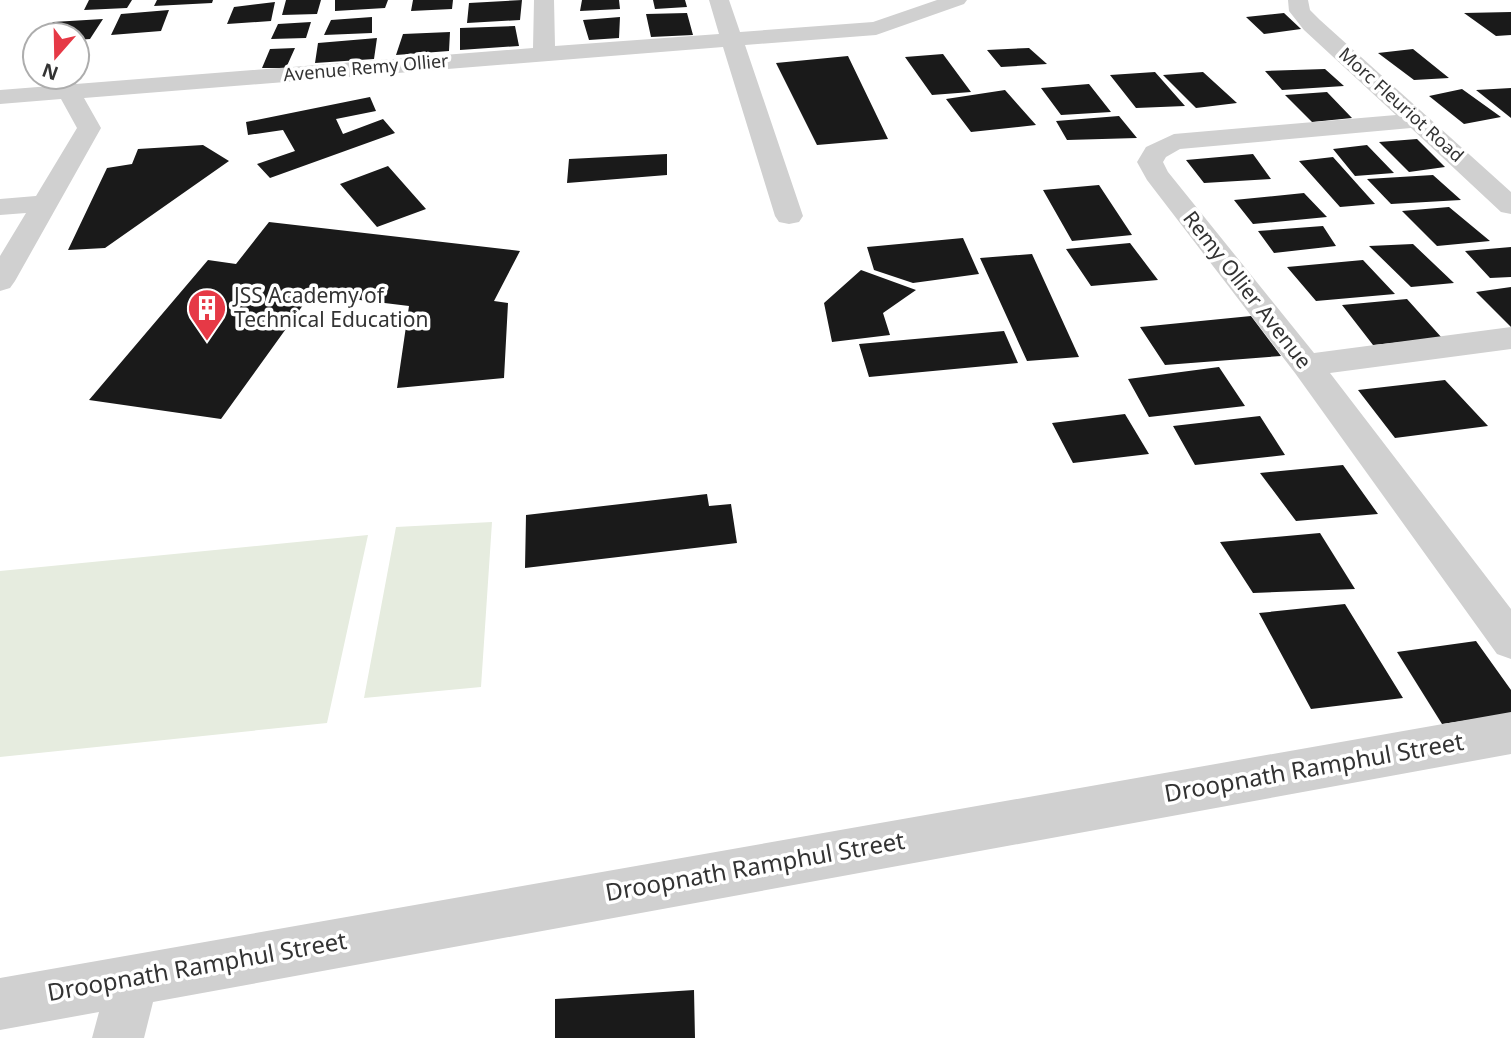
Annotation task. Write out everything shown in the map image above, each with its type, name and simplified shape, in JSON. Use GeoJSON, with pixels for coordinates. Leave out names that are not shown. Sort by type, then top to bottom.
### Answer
{"type":"FeatureCollection","features":[{"type":"Feature","properties":{"kind":"street"},"geometry":{"type":"LineString","coordinates":[[544,0],[544,53]]}},
{"type":"Feature","properties":{"kind":"street"},"geometry":{"type":"LineString","coordinates":[[719,0],[789,216]]}},
{"type":"Feature","properties":{"kind":"street","name":"Avenue Remy Ollier"},"geometry":{"type":"LineString","coordinates":[[0,97],[876,28],[957,0]]}},
{"type":"Feature","properties":{"kind":"street","name":"Morc Fleuriot Road"},"geometry":{"type":"LineString","coordinates":[[1298,0],[1300,11],[1312,24],[1511,206]]}},
{"type":"Feature","properties":{"kind":"street"},"geometry":{"type":"LineString","coordinates":[[0,281],[89,128],[69,93]]}},
{"type":"Feature","properties":{"kind":"street","name":"Remy Ollier Avenue"},"geometry":{"type":"LineString","coordinates":[[1418,120],[1174,142],[1155,152],[1150,162],[1156,174],[1307,365],[1511,641]]}},
{"type":"Feature","properties":{"kind":"street"},"geometry":{"type":"LineString","coordinates":[[0,208],[45,203]]}},
{"type":"Feature","properties":{"kind":"street"},"geometry":{"type":"LineString","coordinates":[[1307,365],[1511,338]]}},
{"type":"Feature","properties":{"kind":"street","name":"Droopnath Ramphul Street"},"geometry":{"type":"LineString","coordinates":[[0,1004],[1511,733]]}},
{"type":"Feature","properties":{"kind":"street"},"geometry":{"type":"LineString","coordinates":[[118,1038],[134,978]]}},
{"type":"Feature","properties":{"kind":"shaded area"},"geometry":{"type":"Polygon","coordinates":[[[492,522],[481,687],[364,698],[396,527],[492,522]]]}},
{"type":"Feature","properties":{"kind":"shaded area"},"geometry":{"type":"Polygon","coordinates":[[[368,535],[327,723],[0,757],[0,571],[368,535]]]}},
{"type":"Feature","properties":{"kind":"building"},"geometry":{"type":"Polygon","coordinates":[[[89,0],[132,0],[127,8],[84,10],[89,0]]]}},
{"type":"Feature","properties":{"kind":"building"},"geometry":{"type":"Polygon","coordinates":[[[157,0],[213,0],[212,3],[154,6],[157,0]]]}},
{"type":"Feature","properties":{"kind":"building"},"geometry":{"type":"Polygon","coordinates":[[[286,0],[321,0],[317,14],[282,15],[286,0]]]}},
{"type":"Feature","properties":{"kind":"building"},"geometry":{"type":"Polygon","coordinates":[[[335,0],[388,0],[385,8],[335,11],[335,0]]]}},
{"type":"Feature","properties":{"kind":"building"},"geometry":{"type":"Polygon","coordinates":[[[413,0],[453,0],[452,9],[411,11],[413,0]]]}},
{"type":"Feature","properties":{"kind":"building"},"geometry":{"type":"Polygon","coordinates":[[[522,0],[520,20],[467,23],[469,3],[522,0]]]}},
{"type":"Feature","properties":{"kind":"building"},"geometry":{"type":"Polygon","coordinates":[[[582,0],[619,0],[620,9],[580,11],[582,0]]]}},
{"type":"Feature","properties":{"kind":"building"},"geometry":{"type":"Polygon","coordinates":[[[653,0],[685,0],[687,7],[655,9],[653,0]]]}},
{"type":"Feature","properties":{"kind":"building"},"geometry":{"type":"Polygon","coordinates":[[[275,2],[271,21],[227,24],[234,7],[275,2]]]}},
{"type":"Feature","properties":{"kind":"building"},"geometry":{"type":"Polygon","coordinates":[[[169,10],[161,31],[111,35],[121,14],[169,10]]]}},
{"type":"Feature","properties":{"kind":"building"},"geometry":{"type":"Polygon","coordinates":[[[1511,12],[1511,35],[1496,36],[1464,13],[1511,12]]]}},
{"type":"Feature","properties":{"kind":"building"},"geometry":{"type":"Polygon","coordinates":[[[687,13],[693,35],[651,37],[646,14],[687,13]]]}},
{"type":"Feature","properties":{"kind":"building"},"geometry":{"type":"Polygon","coordinates":[[[1284,13],[1301,29],[1264,34],[1246,17],[1284,13]]]}},
{"type":"Feature","properties":{"kind":"building"},"geometry":{"type":"Polygon","coordinates":[[[372,17],[372,33],[324,35],[331,20],[372,17]]]}},
{"type":"Feature","properties":{"kind":"building"},"geometry":{"type":"Polygon","coordinates":[[[620,17],[619,38],[589,40],[583,20],[620,17]]]}},
{"type":"Feature","properties":{"kind":"building"},"geometry":{"type":"Polygon","coordinates":[[[103,19],[91,37],[91,21],[70,21],[103,19]]]}},
{"type":"Feature","properties":{"kind":"building"},"geometry":{"type":"Polygon","coordinates":[[[311,22],[306,38],[271,39],[278,24],[311,22]]]}},
{"type":"Feature","properties":{"kind":"building"},"geometry":{"type":"Polygon","coordinates":[[[515,26],[519,46],[460,50],[460,28],[515,26]]]}},
{"type":"Feature","properties":{"kind":"building"},"geometry":{"type":"Polygon","coordinates":[[[450,32],[449,51],[396,55],[403,34],[450,32]]]}},
{"type":"Feature","properties":{"kind":"building"},"geometry":{"type":"Polygon","coordinates":[[[377,38],[374,59],[315,63],[318,43],[377,38]]]}},
{"type":"Feature","properties":{"kind":"building"},"geometry":{"type":"Polygon","coordinates":[[[295,48],[286,68],[262,68],[270,49],[295,48]]]}},
{"type":"Feature","properties":{"kind":"building"},"geometry":{"type":"Polygon","coordinates":[[[1029,48],[1047,64],[1001,67],[987,50],[1029,48]]]}},
{"type":"Feature","properties":{"kind":"building"},"geometry":{"type":"Polygon","coordinates":[[[1413,49],[1449,78],[1414,80],[1378,53],[1413,49]]]}},
{"type":"Feature","properties":{"kind":"building"},"geometry":{"type":"Polygon","coordinates":[[[943,54],[971,92],[932,95],[905,57],[943,54]]]}},
{"type":"Feature","properties":{"kind":"building"},"geometry":{"type":"Polygon","coordinates":[[[848,56],[888,139],[817,145],[776,63],[848,56]]]}},
{"type":"Feature","properties":{"kind":"building"},"geometry":{"type":"Polygon","coordinates":[[[1325,69],[1344,86],[1282,90],[1265,71],[1325,69]]]}},
{"type":"Feature","properties":{"kind":"building"},"geometry":{"type":"Polygon","coordinates":[[[1155,72],[1185,106],[1136,108],[1110,75],[1155,72]]]}},
{"type":"Feature","properties":{"kind":"building"},"geometry":{"type":"Polygon","coordinates":[[[1203,72],[1237,103],[1196,108],[1163,75],[1203,72]]]}},
{"type":"Feature","properties":{"kind":"building"},"geometry":{"type":"Polygon","coordinates":[[[1089,84],[1111,112],[1061,115],[1041,88],[1089,84]]]}},
{"type":"Feature","properties":{"kind":"building"},"geometry":{"type":"Polygon","coordinates":[[[1511,88],[1511,118],[1476,90],[1511,88]]]}},
{"type":"Feature","properties":{"kind":"building"},"geometry":{"type":"Polygon","coordinates":[[[1462,89],[1501,117],[1464,124],[1429,96],[1462,89]]]}},
{"type":"Feature","properties":{"kind":"building"},"geometry":{"type":"Polygon","coordinates":[[[1005,90],[1036,125],[971,132],[946,99],[1005,90]]]}},
{"type":"Feature","properties":{"kind":"building"},"geometry":{"type":"Polygon","coordinates":[[[1327,92],[1352,118],[1312,122],[1285,95],[1327,92]]]}},
{"type":"Feature","properties":{"kind":"building"},"geometry":{"type":"Polygon","coordinates":[[[370,97],[376,111],[336,119],[343,134],[383,119],[395,133],[270,178],[257,164],[295,151],[283,130],[248,135],[246,122],[370,97]]]}},
{"type":"Feature","properties":{"kind":"building"},"geometry":{"type":"Polygon","coordinates":[[[1119,116],[1137,138],[1067,140],[1056,121],[1119,116]]]}},
{"type":"Feature","properties":{"kind":"building"},"geometry":{"type":"Polygon","coordinates":[[[1417,139],[1445,167],[1409,172],[1379,142],[1417,139]]]}},
{"type":"Feature","properties":{"kind":"building"},"geometry":{"type":"Polygon","coordinates":[[[203,145],[229,161],[105,248],[68,250],[107,168],[132,164],[138,149],[203,145]]]}},
{"type":"Feature","properties":{"kind":"building"},"geometry":{"type":"Polygon","coordinates":[[[1367,145],[1394,173],[1355,176],[1333,149],[1367,145]]]}},
{"type":"Feature","properties":{"kind":"building"},"geometry":{"type":"Polygon","coordinates":[[[667,154],[667,175],[567,183],[569,159],[667,154]]]}},
{"type":"Feature","properties":{"kind":"building"},"geometry":{"type":"Polygon","coordinates":[[[1253,154],[1271,179],[1204,183],[1186,160],[1253,154]]]}},
{"type":"Feature","properties":{"kind":"building"},"geometry":{"type":"Polygon","coordinates":[[[1333,157],[1375,204],[1340,207],[1299,161],[1333,157]]]}},
{"type":"Feature","properties":{"kind":"building"},"geometry":{"type":"Polygon","coordinates":[[[388,166],[426,209],[377,227],[340,184],[388,166]]]}},
{"type":"Feature","properties":{"kind":"building"},"geometry":{"type":"Polygon","coordinates":[[[1433,175],[1461,200],[1391,204],[1367,179],[1433,175]]]}},
{"type":"Feature","properties":{"kind":"building"},"geometry":{"type":"Polygon","coordinates":[[[1099,185],[1132,235],[1072,241],[1043,190],[1099,185]]]}},
{"type":"Feature","properties":{"kind":"building"},"geometry":{"type":"Polygon","coordinates":[[[1304,193],[1327,217],[1253,224],[1234,200],[1304,193]]]}},
{"type":"Feature","properties":{"kind":"building"},"geometry":{"type":"Polygon","coordinates":[[[1449,207],[1490,241],[1437,246],[1402,211],[1449,207]]]}},
{"type":"Feature","properties":{"kind":"building","name":"JSS Academy of Technical Education"},"geometry":{"type":"Polygon","coordinates":[[[269,222],[520,251],[494,301],[508,303],[504,378],[397,388],[409,306],[311,294],[221,419],[89,400],[208,260],[236,264],[269,222]]]}},
{"type":"Feature","properties":{"kind":"building"},"geometry":{"type":"Polygon","coordinates":[[[1323,226],[1336,246],[1274,253],[1258,231],[1323,226]]]}},
{"type":"Feature","properties":{"kind":"building"},"geometry":{"type":"Polygon","coordinates":[[[963,238],[979,274],[913,283],[874,270],[867,247],[963,238]]]}},
{"type":"Feature","properties":{"kind":"building"},"geometry":{"type":"Polygon","coordinates":[[[1130,243],[1158,280],[1091,286],[1066,249],[1130,243]]]}},
{"type":"Feature","properties":{"kind":"building"},"geometry":{"type":"Polygon","coordinates":[[[1413,244],[1454,283],[1411,287],[1369,246],[1413,244]]]}},
{"type":"Feature","properties":{"kind":"building"},"geometry":{"type":"Polygon","coordinates":[[[1511,247],[1511,277],[1490,278],[1465,251],[1511,247]]]}},
{"type":"Feature","properties":{"kind":"building"},"geometry":{"type":"Polygon","coordinates":[[[1032,254],[1079,357],[1027,361],[980,258],[1032,254]]]}},
{"type":"Feature","properties":{"kind":"building"},"geometry":{"type":"Polygon","coordinates":[[[1363,260],[1395,294],[1316,301],[1287,267],[1363,260]]]}},
{"type":"Feature","properties":{"kind":"building"},"geometry":{"type":"Polygon","coordinates":[[[861,270],[916,290],[883,313],[890,335],[832,342],[824,303],[861,270]]]}},
{"type":"Feature","properties":{"kind":"building"},"geometry":{"type":"Polygon","coordinates":[[[1511,287],[1511,327],[1476,292],[1511,287]]]}},
{"type":"Feature","properties":{"kind":"building"},"geometry":{"type":"Polygon","coordinates":[[[1407,299],[1442,338],[1373,345],[1342,305],[1407,299]]]}},
{"type":"Feature","properties":{"kind":"building"},"geometry":{"type":"Polygon","coordinates":[[[1251,316],[1281,356],[1165,365],[1140,327],[1251,316]]]}},
{"type":"Feature","properties":{"kind":"building"},"geometry":{"type":"Polygon","coordinates":[[[1004,331],[1018,363],[869,377],[859,344],[1004,331]]]}},
{"type":"Feature","properties":{"kind":"building"},"geometry":{"type":"Polygon","coordinates":[[[1219,367],[1245,406],[1149,417],[1128,379],[1219,367]]]}},
{"type":"Feature","properties":{"kind":"building"},"geometry":{"type":"Polygon","coordinates":[[[1445,380],[1488,426],[1395,438],[1358,390],[1445,380]]]}},
{"type":"Feature","properties":{"kind":"building"},"geometry":{"type":"Polygon","coordinates":[[[1125,414],[1149,454],[1073,463],[1052,423],[1125,414]]]}},
{"type":"Feature","properties":{"kind":"building"},"geometry":{"type":"Polygon","coordinates":[[[1260,416],[1285,455],[1195,465],[1173,426],[1260,416]]]}},
{"type":"Feature","properties":{"kind":"building"},"geometry":{"type":"Polygon","coordinates":[[[1343,465],[1378,514],[1296,521],[1260,473],[1343,465]]]}},
{"type":"Feature","properties":{"kind":"building"},"geometry":{"type":"Polygon","coordinates":[[[707,494],[709,506],[731,504],[737,543],[525,568],[526,515],[707,494]]]}},
{"type":"Feature","properties":{"kind":"building"},"geometry":{"type":"Polygon","coordinates":[[[1320,533],[1355,589],[1253,593],[1220,542],[1320,533]]]}},
{"type":"Feature","properties":{"kind":"building"},"geometry":{"type":"Polygon","coordinates":[[[1345,604],[1403,698],[1311,709],[1259,613],[1345,604]]]}},
{"type":"Feature","properties":{"kind":"building"},"geometry":{"type":"Polygon","coordinates":[[[1476,641],[1511,690],[1511,714],[1442,724],[1397,652],[1476,641]]]}},
{"type":"Feature","properties":{"kind":"building"},"geometry":{"type":"Polygon","coordinates":[[[694,990],[695,1038],[555,1038],[555,999],[694,990]]]}},
{"type":"Feature","properties":{"kind":"place","name":"JSS Academy of Technical Education"},"geometry":{"type":"Point","coordinates":[207,342]}}]}
